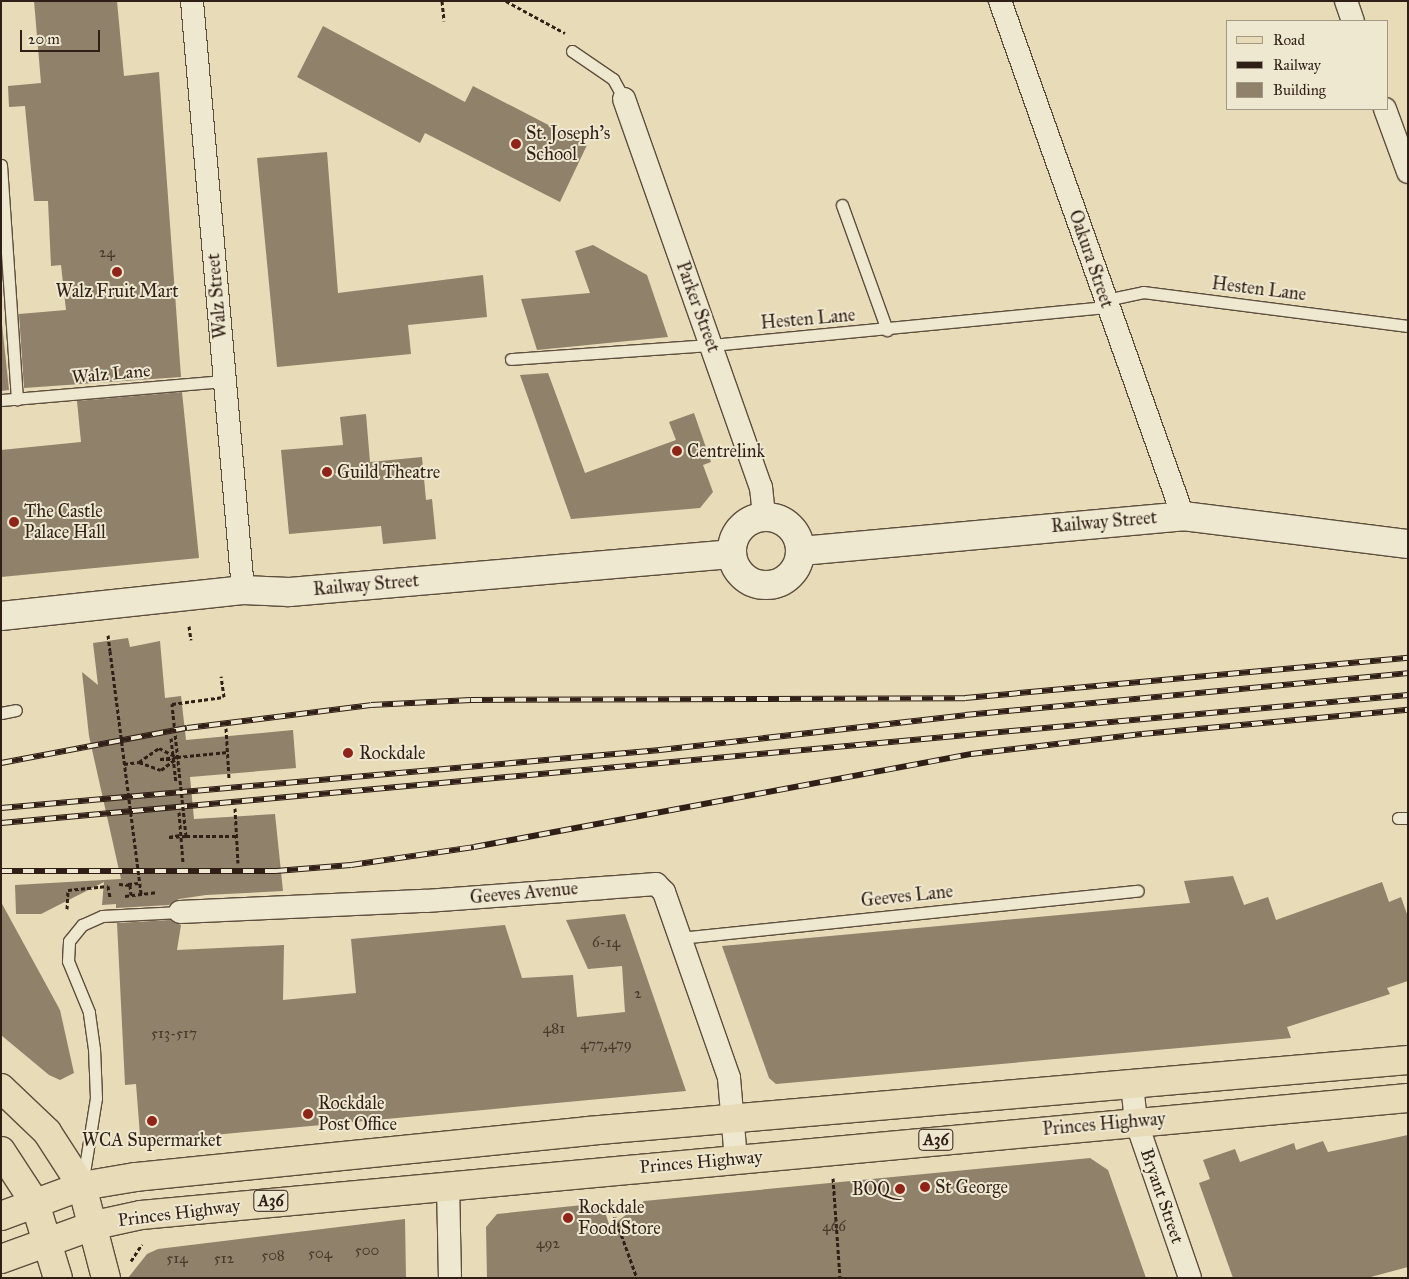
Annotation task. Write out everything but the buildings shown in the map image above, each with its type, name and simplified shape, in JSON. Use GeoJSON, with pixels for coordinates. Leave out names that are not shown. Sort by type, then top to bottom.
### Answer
{"type":"FeatureCollection","features":[{"type":"Feature","properties":{"kind":"main road","name":"Princes Highway"},"geometry":{"type":"LineString","coordinates":[[1,1216],[82,1186],[146,1176],[733,1119],[1408,1060]]}},
{"type":"Feature","properties":{"kind":"main road"},"geometry":{"type":"LineString","coordinates":[[1,1088],[47,1132],[82,1186],[95,1225],[106,1278]]}},
{"type":"Feature","properties":{"kind":"main road","name":"Princes Highway"},"geometry":{"type":"LineString","coordinates":[[1,1259],[95,1225],[148,1214],[448,1184],[1408,1098]]}},
{"type":"Feature","properties":{"kind":"main road"},"geometry":{"type":"LineString","coordinates":[[1,1151],[35,1203],[58,1278]]}},
{"type":"Feature","properties":{"kind":"street","name":"Walz Street"},"geometry":{"type":"LineString","coordinates":[[192,1],[243,590]]}},
{"type":"Feature","properties":{"kind":"street","name":"Oakura Street"},"geometry":{"type":"LineString","coordinates":[[1000,1],[1183,516]]}},
{"type":"Feature","properties":{"kind":"street"},"geometry":{"type":"LineString","coordinates":[[1346,1],[1353,20]]}},
{"type":"Feature","properties":{"kind":"street","name":"Parker Street"},"geometry":{"type":"LineString","coordinates":[[624,99],[761,487],[764,516]]}},
{"type":"Feature","properties":{"kind":"street"},"geometry":{"type":"LineString","coordinates":[[1385,110],[1408,172]]}},
{"type":"Feature","properties":{"kind":"street"},"geometry":{"type":"LineString","coordinates":[[764,516],[775,517],[794,530],[801,551],[793,573],[768,585],[750,582],[741,575],[731,554],[732,543],[743,524],[764,516]]}},
{"type":"Feature","properties":{"kind":"street","name":"Railway Street"},"geometry":{"type":"LineString","coordinates":[[801,551],[1183,516],[1408,544]]}},
{"type":"Feature","properties":{"kind":"street","name":"Railway Street"},"geometry":{"type":"LineString","coordinates":[[1,616],[243,590],[289,592],[731,554]]}},
{"type":"Feature","properties":{"kind":"street","name":"Geeves Avenue"},"geometry":{"type":"LineString","coordinates":[[180,912],[435,900],[650,882],[664,892],[729,1078],[736,1159]]}},
{"type":"Feature","properties":{"kind":"street","name":"Bryant Street"},"geometry":{"type":"LineString","coordinates":[[1132,1084],[1136,1121],[1190,1278]]}},
{"type":"Feature","properties":{"kind":"street"},"geometry":{"type":"LineString","coordinates":[[448,1184],[450,1278]]}},
{"type":"Feature","properties":{"kind":"lane"},"geometry":{"type":"LineString","coordinates":[[572,52],[603,69],[624,99]]}},
{"type":"Feature","properties":{"kind":"lane"},"geometry":{"type":"LineString","coordinates":[[1,165],[17,399]]}},
{"type":"Feature","properties":{"kind":"lane"},"geometry":{"type":"LineString","coordinates":[[842,205],[887,330]]}},
{"type":"Feature","properties":{"kind":"lane","name":"Hesten Lane"},"geometry":{"type":"LineString","coordinates":[[511,359],[887,330],[1107,304],[1143,292],[1408,326]]}},
{"type":"Feature","properties":{"kind":"lane","name":"Walz Lane"},"geometry":{"type":"LineString","coordinates":[[1,400],[224,381]]}},
{"type":"Feature","properties":{"kind":"lane"},"geometry":{"type":"LineString","coordinates":[[1,713],[16,710]]}},
{"type":"Feature","properties":{"kind":"lane","name":"Geeves Lane"},"geometry":{"type":"LineString","coordinates":[[680,938],[1138,891]]}},
{"type":"Feature","properties":{"kind":"lane","name":"Geeves Avenue"},"geometry":{"type":"LineString","coordinates":[[82,1186],[96,1098],[94,1049],[89,1012],[67,949],[74,932],[102,916],[180,912]]}},
{"type":"Feature","properties":{"kind":"path"},"geometry":{"type":"LineString","coordinates":[[442,1],[444,21]]}},
{"type":"Feature","properties":{"kind":"path"},"geometry":{"type":"LineString","coordinates":[[506,1],[576,39],[572,52]]}},
{"type":"Feature","properties":{"kind":"path"},"geometry":{"type":"LineString","coordinates":[[189,626],[191,640]]}},
{"type":"Feature","properties":{"kind":"path"},"geometry":{"type":"LineString","coordinates":[[108,635],[141,894]]}},
{"type":"Feature","properties":{"kind":"path"},"geometry":{"type":"LineString","coordinates":[[176,783],[172,704],[224,697],[221,676]]}},
{"type":"Feature","properties":{"kind":"path"},"geometry":{"type":"LineString","coordinates":[[226,728],[229,778]]}},
{"type":"Feature","properties":{"kind":"path"},"geometry":{"type":"LineString","coordinates":[[171,738],[186,836]]}},
{"type":"Feature","properties":{"kind":"path"},"geometry":{"type":"LineString","coordinates":[[124,764],[139,762],[159,748],[175,758]]}},
{"type":"Feature","properties":{"kind":"path"},"geometry":{"type":"LineString","coordinates":[[160,759],[228,752]]}},
{"type":"Feature","properties":{"kind":"path"},"geometry":{"type":"LineString","coordinates":[[139,762],[161,770],[175,758]]}},
{"type":"Feature","properties":{"kind":"path"},"geometry":{"type":"LineString","coordinates":[[235,808],[238,863]]}},
{"type":"Feature","properties":{"kind":"path"},"geometry":{"type":"LineString","coordinates":[[179,812],[184,863]]}},
{"type":"Feature","properties":{"kind":"path"},"geometry":{"type":"LineString","coordinates":[[180,834],[169,837],[237,836]]}},
{"type":"Feature","properties":{"kind":"path"},"geometry":{"type":"LineString","coordinates":[[131,900],[130,885],[119,884],[140,883]]}},
{"type":"Feature","properties":{"kind":"path"},"geometry":{"type":"LineString","coordinates":[[68,909],[68,890],[108,886],[109,898],[156,892]]}},
{"type":"Feature","properties":{"kind":"path"},"geometry":{"type":"LineString","coordinates":[[832,1175],[840,1278]]}},
{"type":"Feature","properties":{"kind":"path"},"geometry":{"type":"LineString","coordinates":[[608,1197],[637,1278]]}},
{"type":"Feature","properties":{"kind":"path"},"geometry":{"type":"LineString","coordinates":[[130,1262],[143,1242]]}},
{"type":"Feature","properties":{"kind":"railway"},"geometry":{"type":"LineString","coordinates":[[1,763],[187,728],[371,705],[471,700],[965,698],[1408,658]]}},
{"type":"Feature","properties":{"kind":"railway"},"geometry":{"type":"LineString","coordinates":[[1,808],[660,750],[965,715],[1408,673]]}},
{"type":"Feature","properties":{"kind":"railway"},"geometry":{"type":"LineString","coordinates":[[1,823],[1408,695]]}},
{"type":"Feature","properties":{"kind":"railway"},"geometry":{"type":"LineString","coordinates":[[1,871],[276,871],[351,865],[474,847],[971,754],[1142,734],[1408,710]]}},
{"type":"Feature","properties":{"kind":"place","name":"St. Joseph's School"},"geometry":{"type":"Point","coordinates":[516,144]}},
{"type":"Feature","properties":{"kind":"place","name":"Walz Fruit Mart"},"geometry":{"type":"Point","coordinates":[117,272]}},
{"type":"Feature","properties":{"kind":"place","name":"Centrelink"},"geometry":{"type":"Point","coordinates":[677,451]}},
{"type":"Feature","properties":{"kind":"place","name":"Guild Theatre"},"geometry":{"type":"Point","coordinates":[327,472]}},
{"type":"Feature","properties":{"kind":"place","name":"The Castle Palace Hall"},"geometry":{"type":"Point","coordinates":[14,522]}},
{"type":"Feature","properties":{"kind":"place","name":"Rockdale"},"geometry":{"type":"Point","coordinates":[348,753]}},
{"type":"Feature","properties":{"kind":"place","name":"Rockdale Post Office"},"geometry":{"type":"Point","coordinates":[308,1114]}},
{"type":"Feature","properties":{"kind":"place","name":"WCA Supermarket"},"geometry":{"type":"Point","coordinates":[152,1121]}},
{"type":"Feature","properties":{"kind":"place","name":"St George"},"geometry":{"type":"Point","coordinates":[925,1187]}},
{"type":"Feature","properties":{"kind":"place","name":"BOQ"},"geometry":{"type":"Point","coordinates":[900,1189]}},
{"type":"Feature","properties":{"kind":"place","name":"Rockdale Food Store"},"geometry":{"type":"Point","coordinates":[568,1218]}}]}
